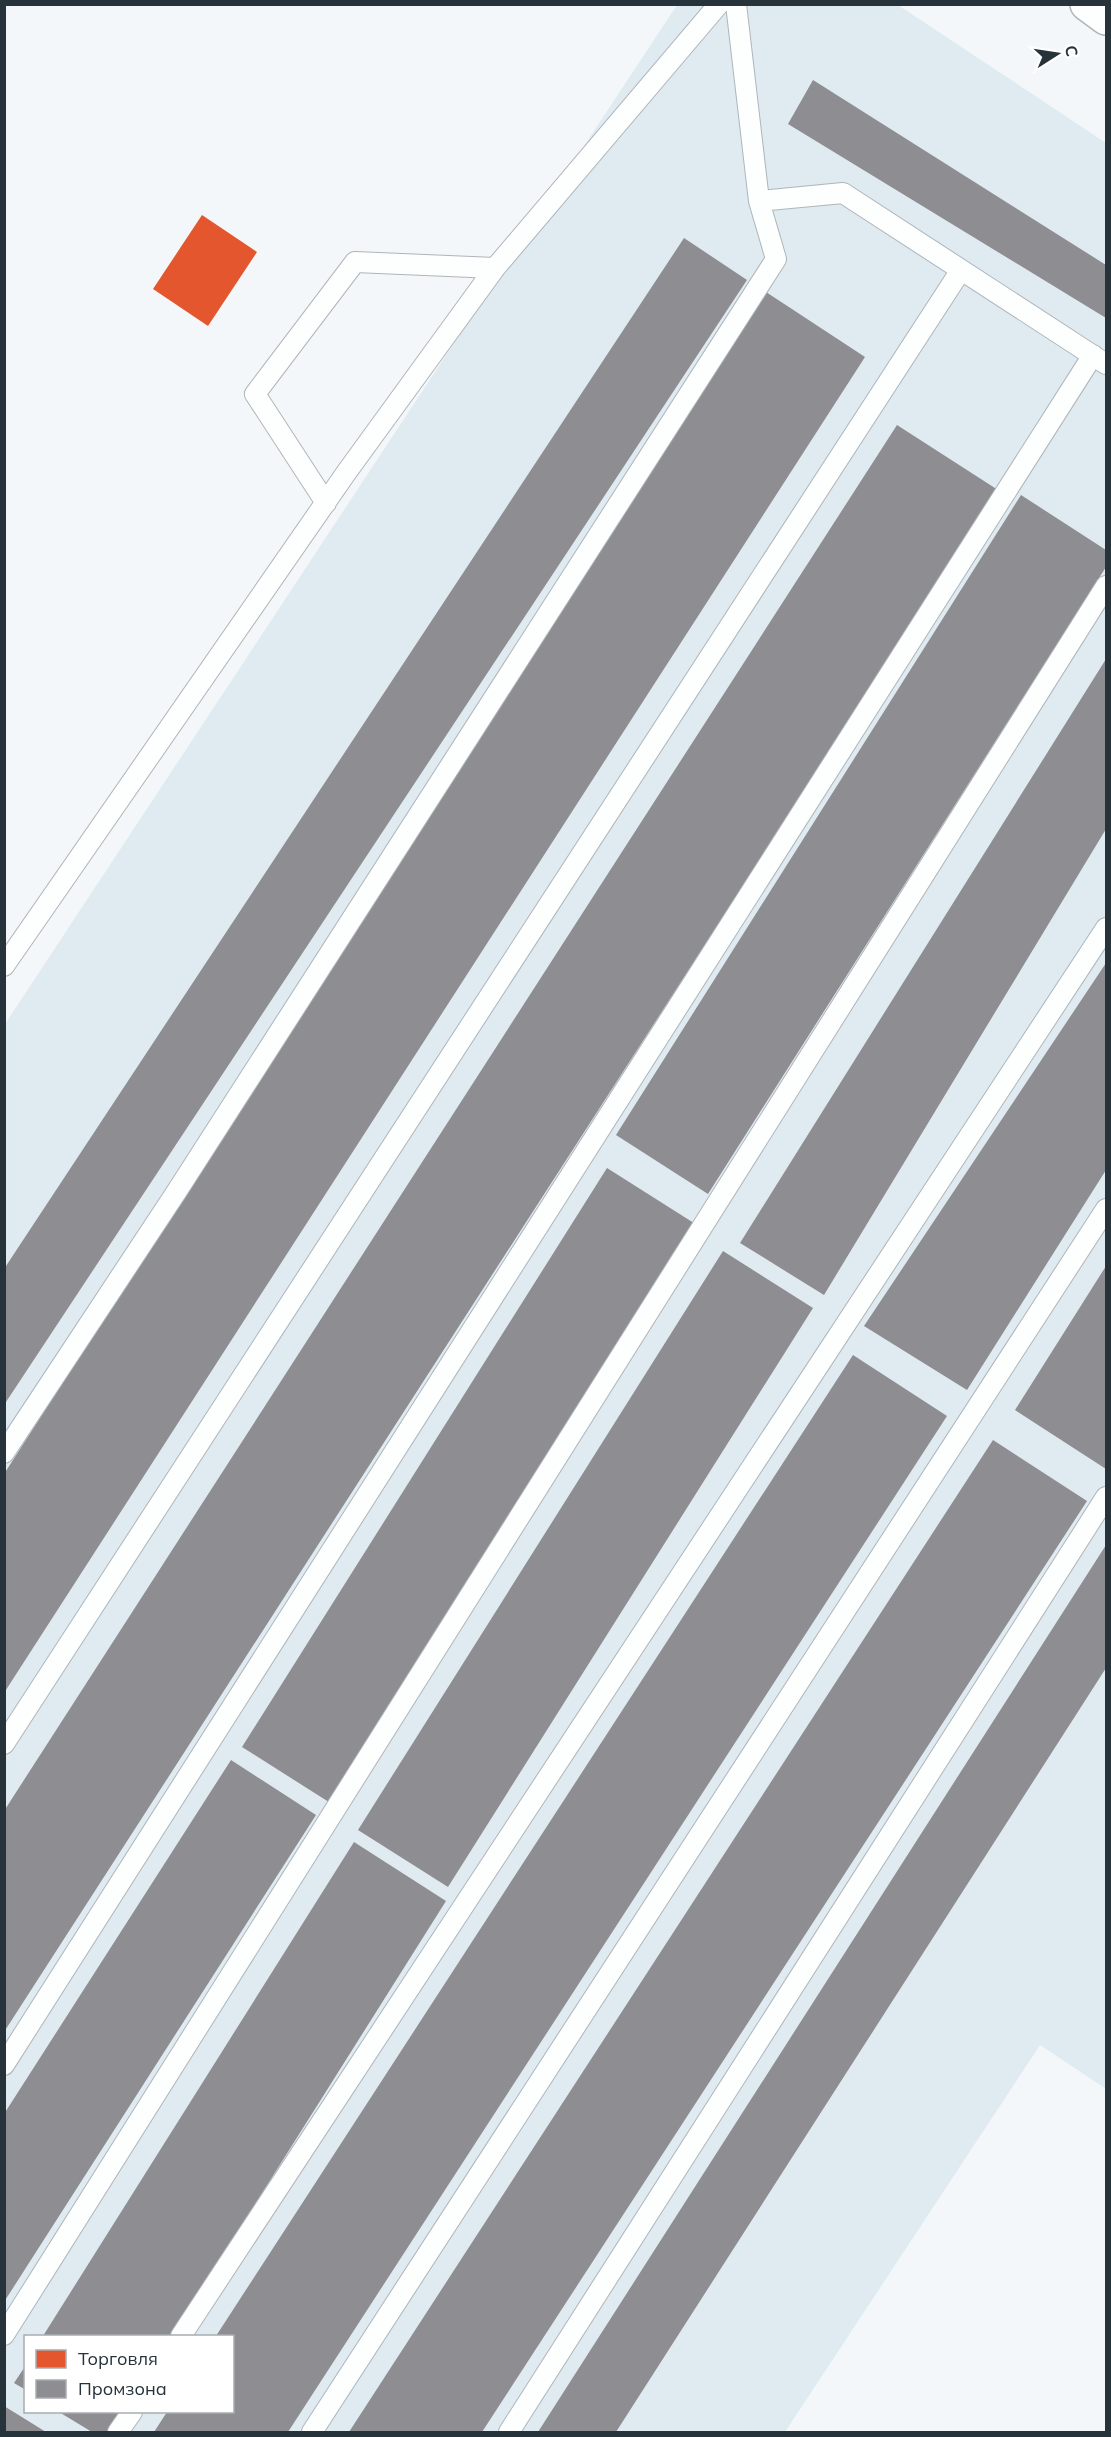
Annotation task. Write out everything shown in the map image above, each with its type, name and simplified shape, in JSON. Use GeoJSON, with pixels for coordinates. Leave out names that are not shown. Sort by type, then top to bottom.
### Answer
{"type":"FeatureCollection","features":[{"type":"Feature","properties":{"kind":"main road"},"geometry":{"type":"LineString","coordinates":[[1087,4],[1107,18]]}},
{"type":"Feature","properties":{"kind":"lane"},"geometry":{"type":"LineString","coordinates":[[4,966],[326,503],[495,268],[719,4]]}},
{"type":"Feature","properties":{"kind":"lane"},"geometry":{"type":"LineString","coordinates":[[4,1453],[170,1201],[776,259],[759,201],[736,4]]}},
{"type":"Feature","properties":{"kind":"lane"},"geometry":{"type":"LineString","coordinates":[[4,2065],[1100,360],[843,193],[759,201]]}},
{"type":"Feature","properties":{"kind":"lane"},"geometry":{"type":"LineString","coordinates":[[326,503],[255,394],[355,262],[495,268]]}},
{"type":"Feature","properties":{"kind":"lane"},"geometry":{"type":"LineString","coordinates":[[4,1744],[961,270]]}},
{"type":"Feature","properties":{"kind":"lane"},"geometry":{"type":"LineString","coordinates":[[4,2335],[1107,586]]}},
{"type":"Feature","properties":{"kind":"lane"},"geometry":{"type":"LineString","coordinates":[[182,2335],[1107,928]]}},
{"type":"Feature","properties":{"kind":"lane"},"geometry":{"type":"LineString","coordinates":[[312,2433],[1107,1209]]}},
{"type":"Feature","properties":{"kind":"lane"},"geometry":{"type":"LineString","coordinates":[[509,2433],[1107,1497]]}},
{"type":"Feature","properties":{"kind":"lane"},"geometry":{"type":"LineString","coordinates":[[118,2433],[131,2413]]}},
{"type":"Feature","properties":{"kind":"shaded area"},"geometry":{"type":"Polygon","coordinates":[[[677,5],[898,5],[1106,143],[1106,2089],[1040,2045],[785,2432],[5,2432],[5,1024],[677,5]]]}},
{"type":"Feature","properties":{"kind":"building: Торговля"},"geometry":{"type":"Polygon","coordinates":[[[202,215],[257,252],[208,326],[153,289],[202,215]]]}},
{"type":"Feature","properties":{"kind":"building: Промзона"},"geometry":{"type":"Polygon","coordinates":[[[813,80],[1106,265],[1106,318],[788,124],[813,80]]]}},
{"type":"Feature","properties":{"kind":"building: Промзона"},"geometry":{"type":"Polygon","coordinates":[[[684,238],[747,280],[4,1405],[4,1269],[684,238]]]}},
{"type":"Feature","properties":{"kind":"building: Промзона"},"geometry":{"type":"Polygon","coordinates":[[[766,292],[865,357],[4,1693],[4,1474],[766,292]]]}},
{"type":"Feature","properties":{"kind":"building: Промзона"},"geometry":{"type":"Polygon","coordinates":[[[897,425],[998,490],[4,2032],[4,1811],[897,425]]]}},
{"type":"Feature","properties":{"kind":"building: Промзона"},"geometry":{"type":"Polygon","coordinates":[[[1021,495],[1106,550],[1106,567],[708,1194],[616,1135],[1021,495]]]}},
{"type":"Feature","properties":{"kind":"building: Промзона"},"geometry":{"type":"Polygon","coordinates":[[[1106,659],[1106,829],[824,1295],[740,1243],[1106,659]]]}},
{"type":"Feature","properties":{"kind":"building: Промзона"},"geometry":{"type":"Polygon","coordinates":[[[1106,963],[1106,1170],[967,1390],[864,1326],[1106,963]]]}},
{"type":"Feature","properties":{"kind":"building: Промзона"},"geometry":{"type":"Polygon","coordinates":[[[607,1168],[697,1225],[332,1804],[242,1747],[607,1168]]]}},
{"type":"Feature","properties":{"kind":"building: Промзона"},"geometry":{"type":"Polygon","coordinates":[[[723,1251],[813,1308],[448,1887],[358,1830],[723,1251]]]}},
{"type":"Feature","properties":{"kind":"building: Промзона"},"geometry":{"type":"Polygon","coordinates":[[[1106,1266],[1106,1469],[1015,1410],[1106,1266]]]}},
{"type":"Feature","properties":{"kind":"building: Промзона"},"geometry":{"type":"Polygon","coordinates":[[[853,1355],[947,1416],[288,2432],[154,2432],[166,2413],[234,2413],[234,2335],[217,2335],[853,1355]]]}},
{"type":"Feature","properties":{"kind":"building: Промзона"},"geometry":{"type":"Polygon","coordinates":[[[993,1440],[1087,1501],[482,2432],[349,2432],[993,1440]]]}},
{"type":"Feature","properties":{"kind":"building: Промзона"},"geometry":{"type":"Polygon","coordinates":[[[1106,1545],[1106,1668],[616,2432],[538,2432],[1106,1545]]]}},
{"type":"Feature","properties":{"kind":"building: Промзона"},"geometry":{"type":"Polygon","coordinates":[[[231,1760],[316,1815],[4,2302],[4,2114],[231,1760]]]}},
{"type":"Feature","properties":{"kind":"building: Промзона"},"geometry":{"type":"Polygon","coordinates":[[[354,1842],[446,1901],[173,2335],[44,2335],[354,1842]]]}},
{"type":"Feature","properties":{"kind":"building: Промзона"},"geometry":{"type":"Polygon","coordinates":[[[24,2368],[24,2389],[14,2383],[24,2368]]]}},
{"type":"Feature","properties":{"kind":"building: Промзона"},"geometry":{"type":"Polygon","coordinates":[[[4,2406],[46,2432],[4,2432],[4,2406]]]}},
{"type":"Feature","properties":{"kind":"building: Промзона"},"geometry":{"type":"Polygon","coordinates":[[[61,2413],[123,2413],[111,2432],[92,2432],[61,2413]]]}}]}
